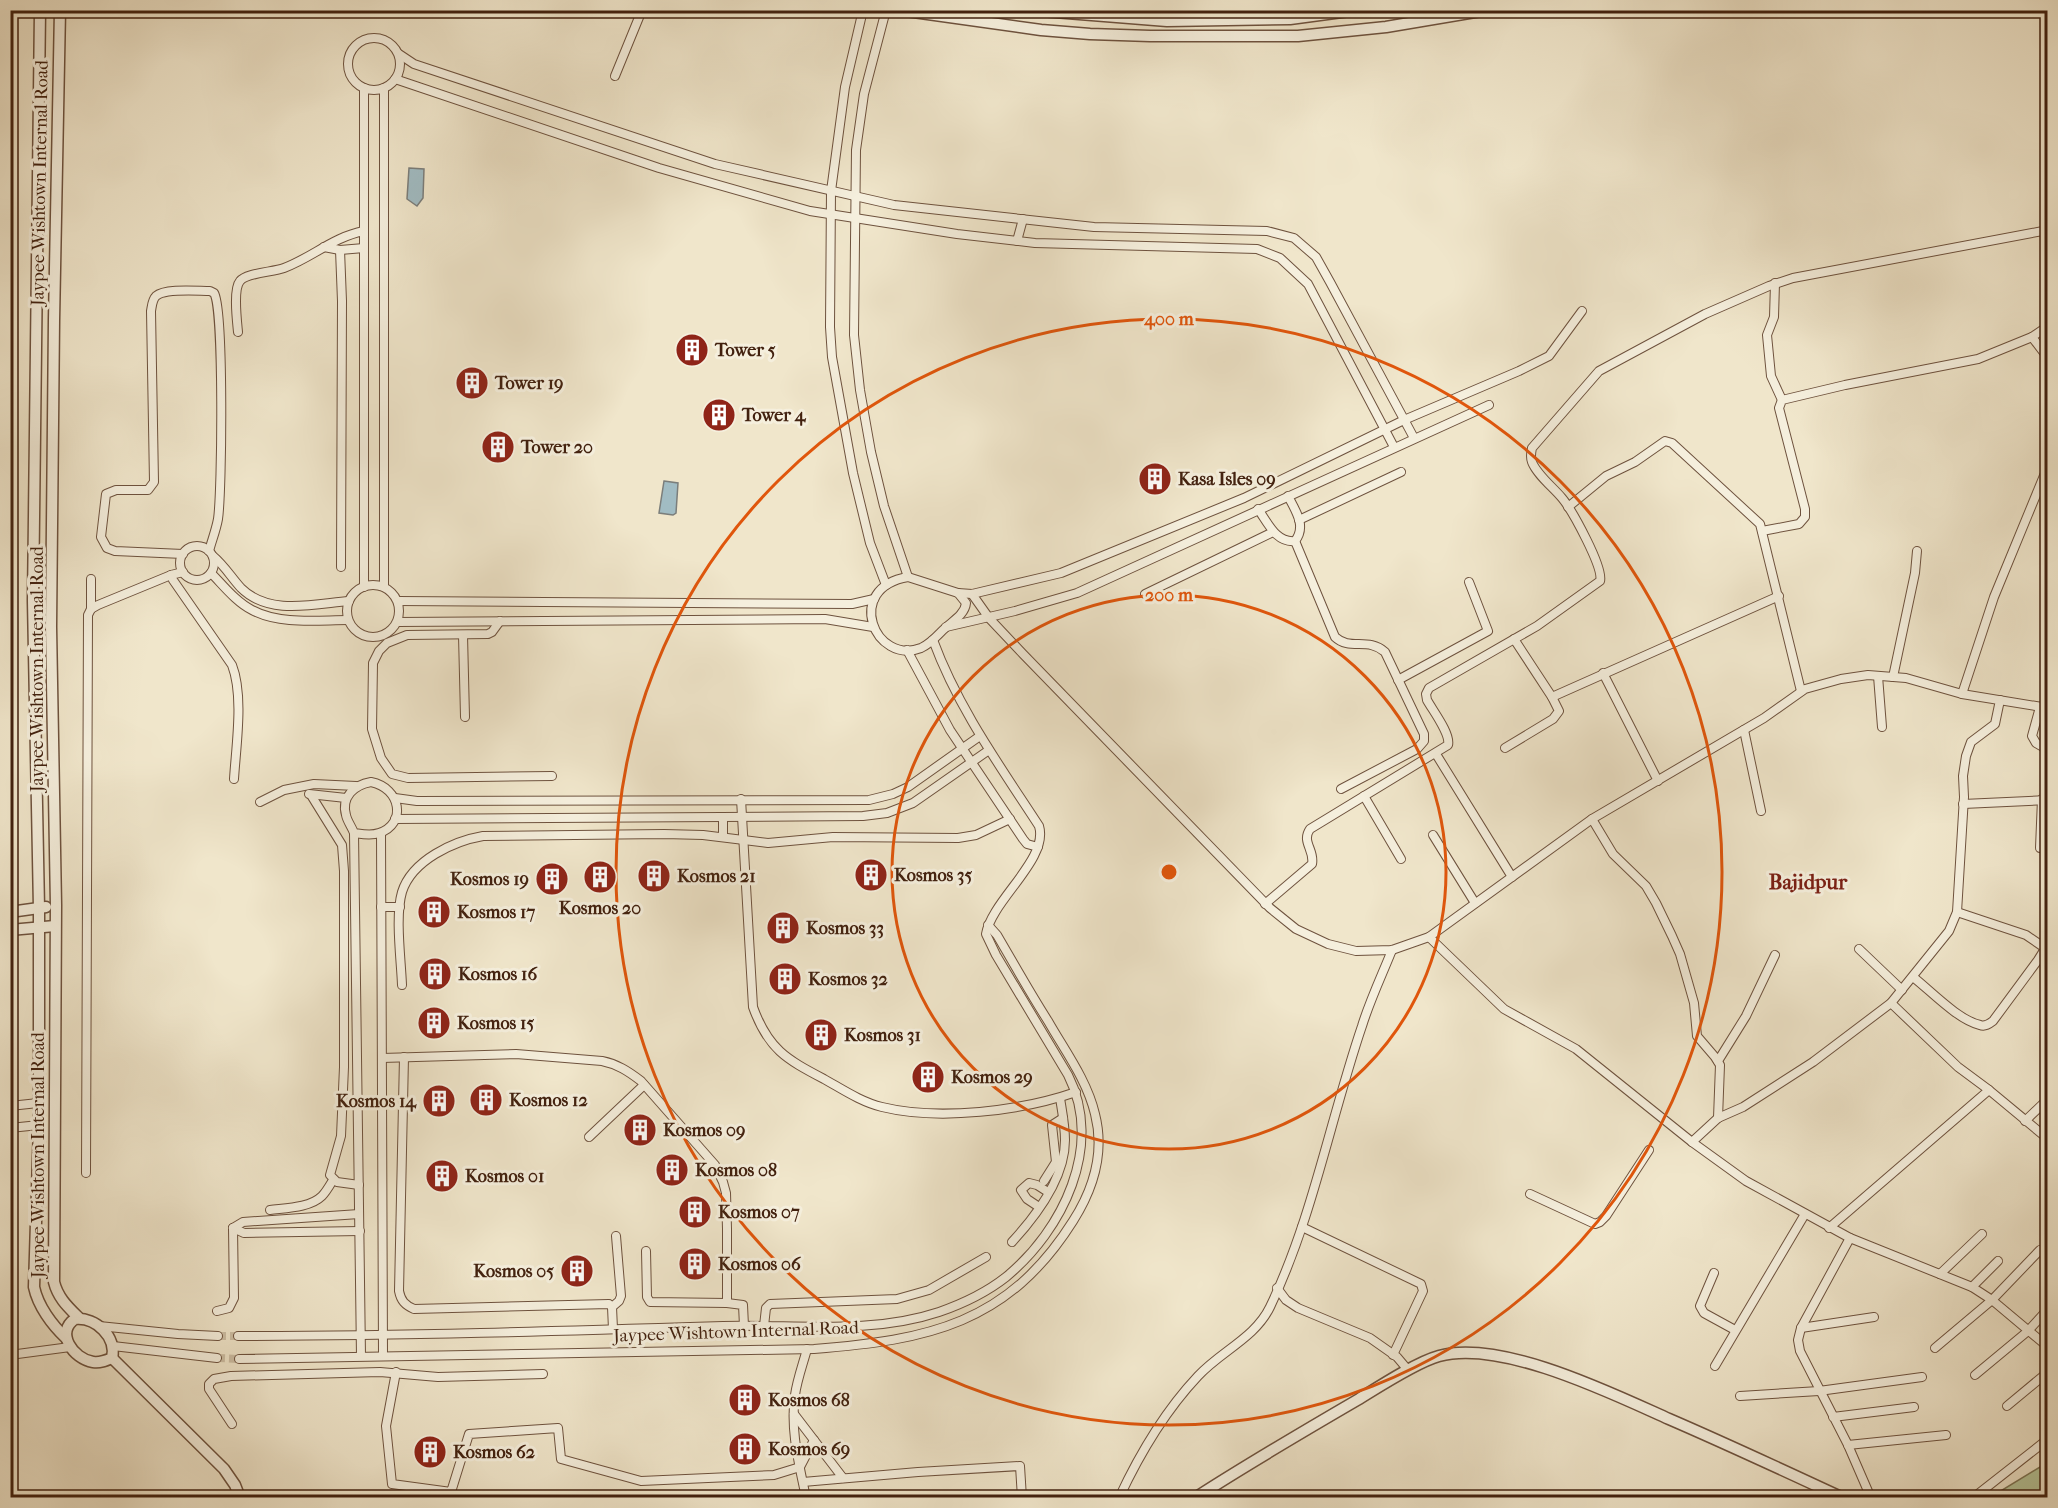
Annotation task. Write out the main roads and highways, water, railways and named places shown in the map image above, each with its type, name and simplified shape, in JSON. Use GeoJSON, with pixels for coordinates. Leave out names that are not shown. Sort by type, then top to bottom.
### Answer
{"type":"FeatureCollection","features":[{"type":"Feature","properties":{"kind":"water"},"geometry":{"type":"Polygon","coordinates":[[[409,168],[424,169],[423,198],[417,206],[407,199],[409,168]]]}},
{"type":"Feature","properties":{"kind":"water"},"geometry":{"type":"Polygon","coordinates":[[[664,481],[678,483],[676,513],[673,515],[659,513],[664,481]]]}},
{"type":"Feature","properties":{"kind":"tunnel"},"geometry":{"type":"LineString","coordinates":[[218,1336],[238,1336]]}},
{"type":"Feature","properties":{"kind":"tunnel"},"geometry":{"type":"LineString","coordinates":[[217,1358],[239,1359]]}},
{"type":"Feature","properties":{"kind":"place","name":"Tower 5"},"geometry":{"type":"Point","coordinates":[692,350]}},
{"type":"Feature","properties":{"kind":"place","name":"Tower 19"},"geometry":{"type":"Point","coordinates":[472,383]}},
{"type":"Feature","properties":{"kind":"place","name":"Tower 4"},"geometry":{"type":"Point","coordinates":[719,415]}},
{"type":"Feature","properties":{"kind":"place","name":"Tower 20"},"geometry":{"type":"Point","coordinates":[498,447]}},
{"type":"Feature","properties":{"kind":"place","name":"Kasa Isles 09"},"geometry":{"type":"Point","coordinates":[1155,479]}},
{"type":"Feature","properties":{"kind":"place","name":"Kosmos 35"},"geometry":{"type":"Point","coordinates":[871,875]}},
{"type":"Feature","properties":{"kind":"place","name":"Kosmos 21"},"geometry":{"type":"Point","coordinates":[654,876]}},
{"type":"Feature","properties":{"kind":"place","name":"Kosmos 20"},"geometry":{"type":"Point","coordinates":[600,877]}},
{"type":"Feature","properties":{"kind":"place","name":"Kosmos 19"},"geometry":{"type":"Point","coordinates":[552,879]}},
{"type":"Feature","properties":{"kind":"place","name":"Kosmos 17"},"geometry":{"type":"Point","coordinates":[434,912]}},
{"type":"Feature","properties":{"kind":"place","name":"Kosmos 33"},"geometry":{"type":"Point","coordinates":[783,928]}},
{"type":"Feature","properties":{"kind":"place","name":"Kosmos 16"},"geometry":{"type":"Point","coordinates":[435,974]}},
{"type":"Feature","properties":{"kind":"place","name":"Kosmos 32"},"geometry":{"type":"Point","coordinates":[785,979]}},
{"type":"Feature","properties":{"kind":"place","name":"Kosmos 15"},"geometry":{"type":"Point","coordinates":[434,1023]}},
{"type":"Feature","properties":{"kind":"place","name":"Kosmos 31"},"geometry":{"type":"Point","coordinates":[821,1035]}},
{"type":"Feature","properties":{"kind":"place","name":"Kosmos 29"},"geometry":{"type":"Point","coordinates":[928,1077]}},
{"type":"Feature","properties":{"kind":"place","name":"Kosmos 12"},"geometry":{"type":"Point","coordinates":[486,1100]}},
{"type":"Feature","properties":{"kind":"place","name":"Kosmos 14"},"geometry":{"type":"Point","coordinates":[439,1101]}},
{"type":"Feature","properties":{"kind":"place","name":"Kosmos 09"},"geometry":{"type":"Point","coordinates":[640,1130]}},
{"type":"Feature","properties":{"kind":"place","name":"Kosmos 08"},"geometry":{"type":"Point","coordinates":[672,1170]}},
{"type":"Feature","properties":{"kind":"place","name":"Kosmos 01"},"geometry":{"type":"Point","coordinates":[442,1176]}},
{"type":"Feature","properties":{"kind":"place","name":"Kosmos 07"},"geometry":{"type":"Point","coordinates":[695,1212]}},
{"type":"Feature","properties":{"kind":"place","name":"Kosmos 06"},"geometry":{"type":"Point","coordinates":[695,1264]}},
{"type":"Feature","properties":{"kind":"place","name":"Kosmos 05"},"geometry":{"type":"Point","coordinates":[577,1271]}},
{"type":"Feature","properties":{"kind":"place","name":"Kosmos 68"},"geometry":{"type":"Point","coordinates":[745,1400]}},
{"type":"Feature","properties":{"kind":"place","name":"Kosmos 69"},"geometry":{"type":"Point","coordinates":[745,1449]}},
{"type":"Feature","properties":{"kind":"place","name":"Kosmos 62"},"geometry":{"type":"Point","coordinates":[430,1452]}},
{"type":"Feature","properties":{"kind":"district","name":"Bajidpur"},"geometry":{"type":"Point","coordinates":[1808,882]}}]}
